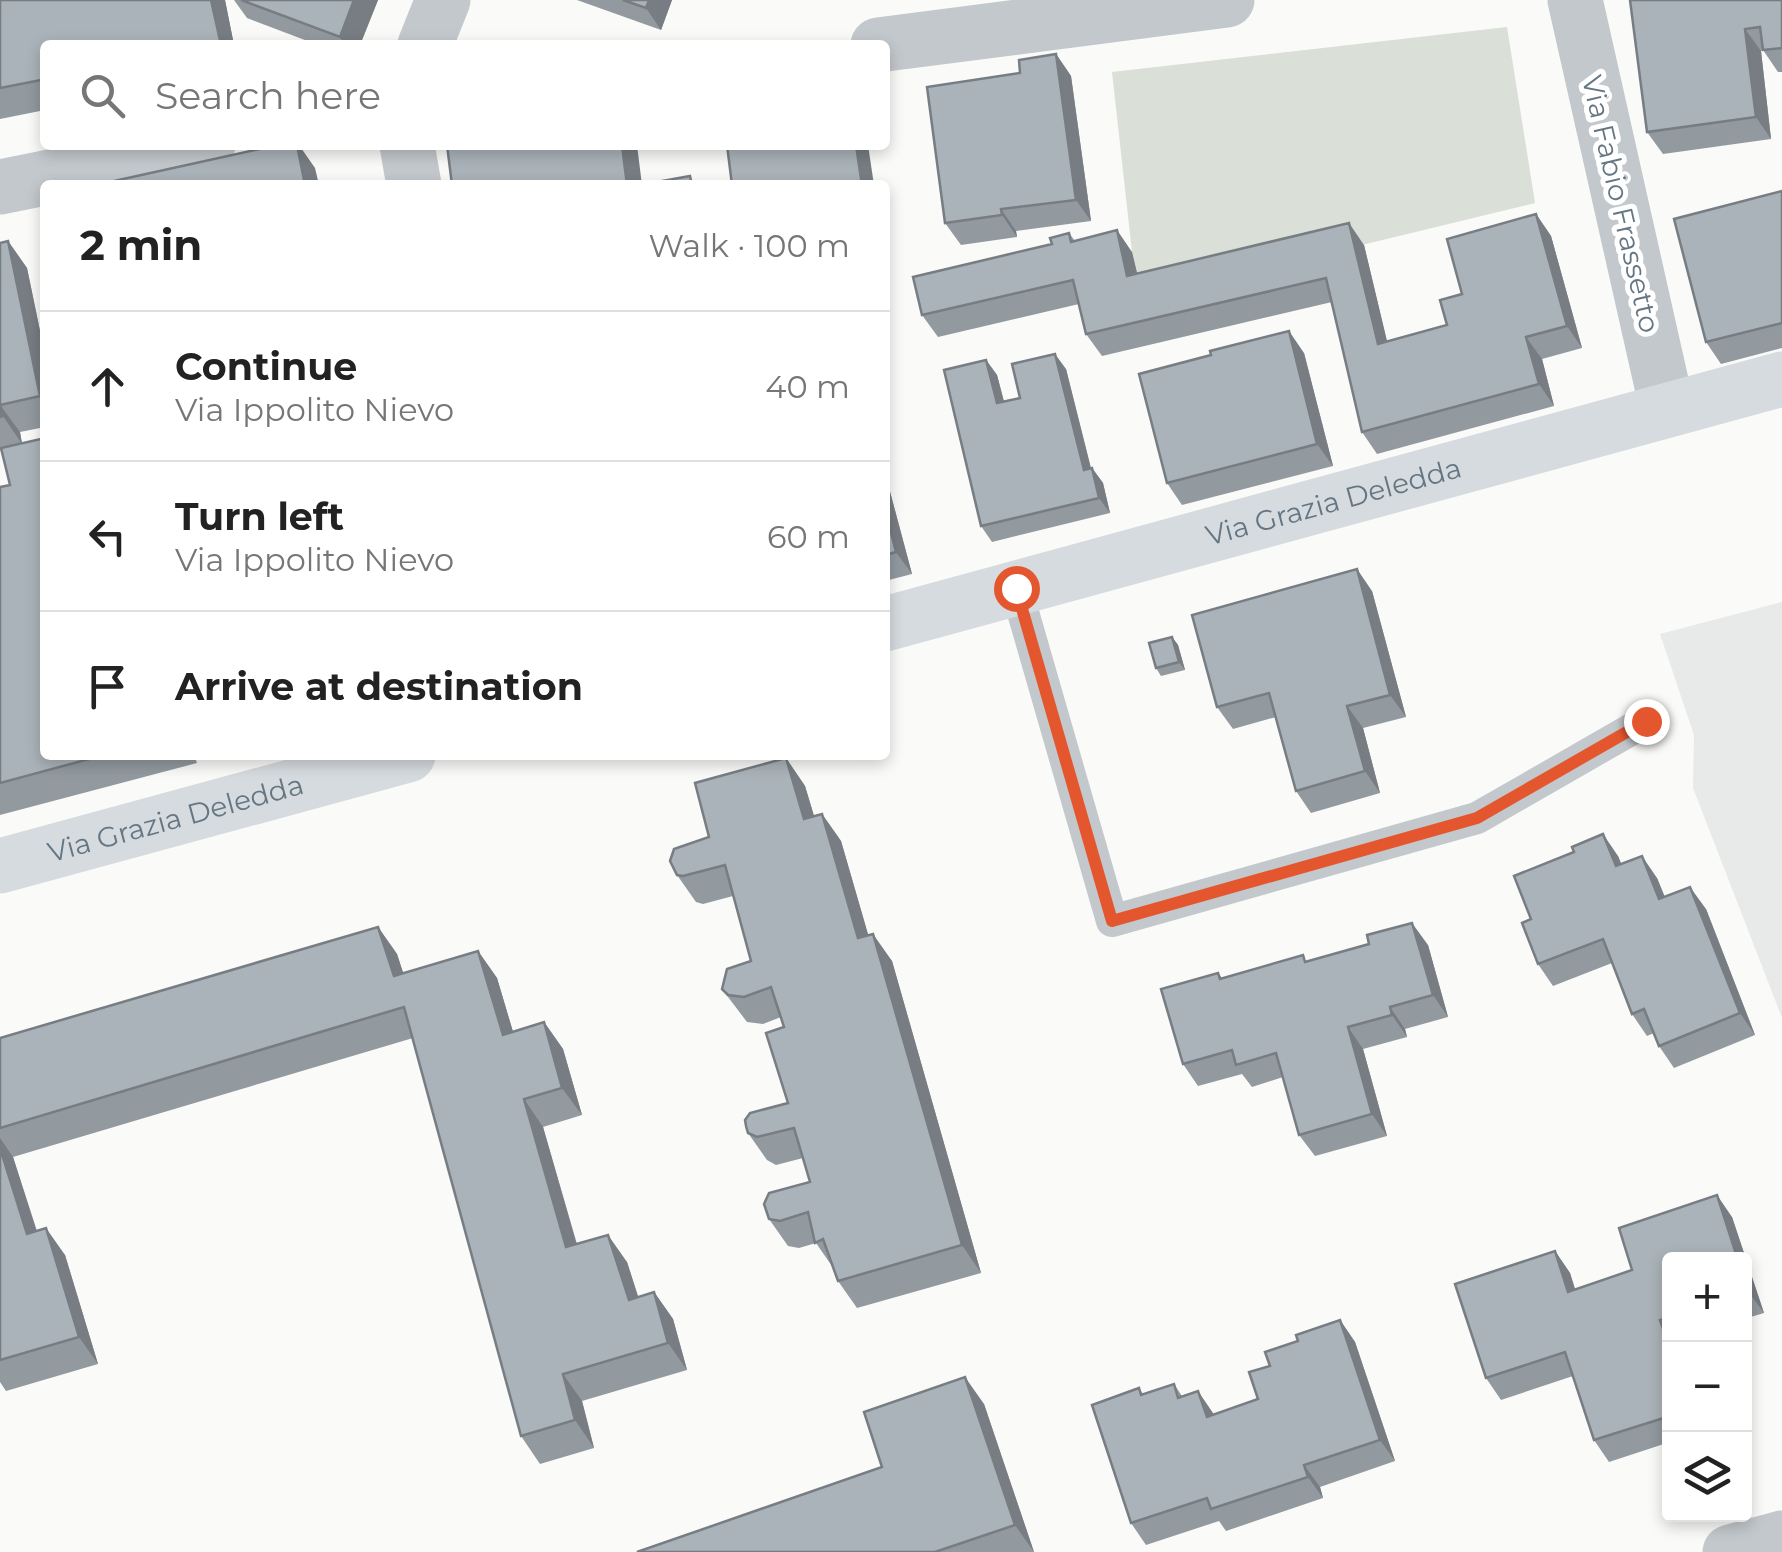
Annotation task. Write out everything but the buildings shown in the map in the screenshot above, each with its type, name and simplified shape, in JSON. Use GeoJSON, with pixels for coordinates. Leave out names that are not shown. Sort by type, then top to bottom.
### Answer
{"type":"FeatureCollection","features":[{"type":"Feature","properties":{"kind":"street"},"geometry":{"type":"LineString","coordinates":[[427,40],[443,0]]}},
{"type":"Feature","properties":{"kind":"street"},"geometry":{"type":"LineString","coordinates":[[890,43],[1228,0]]}},
{"type":"Feature","properties":{"kind":"street","name":"Via Fabio Frassetto"},"geometry":{"type":"LineString","coordinates":[[1574,0],[1667,408]]}},
{"type":"Feature","properties":{"kind":"street"},"geometry":{"type":"LineString","coordinates":[[0,187],[183,150]]}},
{"type":"Feature","properties":{"kind":"street"},"geometry":{"type":"LineString","coordinates":[[408,150],[413,180]]}},
{"type":"Feature","properties":{"kind":"street","name":"Via Grazia Deledda"},"geometry":{"type":"LineString","coordinates":[[890,623],[1782,379]]}},
{"type":"Feature","properties":{"kind":"street","name":"Via Grazia Deledda"},"geometry":{"type":"LineString","coordinates":[[0,866],[390,760]]}},
{"type":"Feature","properties":{"kind":"street"},"geometry":{"type":"LineString","coordinates":[[1730,1552],[1782,1538]]}},
{"type":"Feature","properties":{"kind":"lane"},"geometry":{"type":"LineString","coordinates":[[1016,588],[1112,921],[1477,818],[1646,721]]}},
{"type":"Feature","properties":{"kind":"shaded area"},"geometry":{"type":"Polygon","coordinates":[[[1507,27],[1535,203],[1143,298],[1132,252],[1112,72],[1507,27]]]}},
{"type":"Feature","properties":{"kind":"shaded area"},"geometry":{"type":"Polygon","coordinates":[[[1782,602],[1782,1018],[1693,788],[1694,735],[1660,634],[1782,602]]]}},
{"type":"Feature","properties":{"kind":"route"},"geometry":{"type":"LineString","coordinates":[[1016,588],[1112,921],[1477,818],[1646,721]]}}]}
